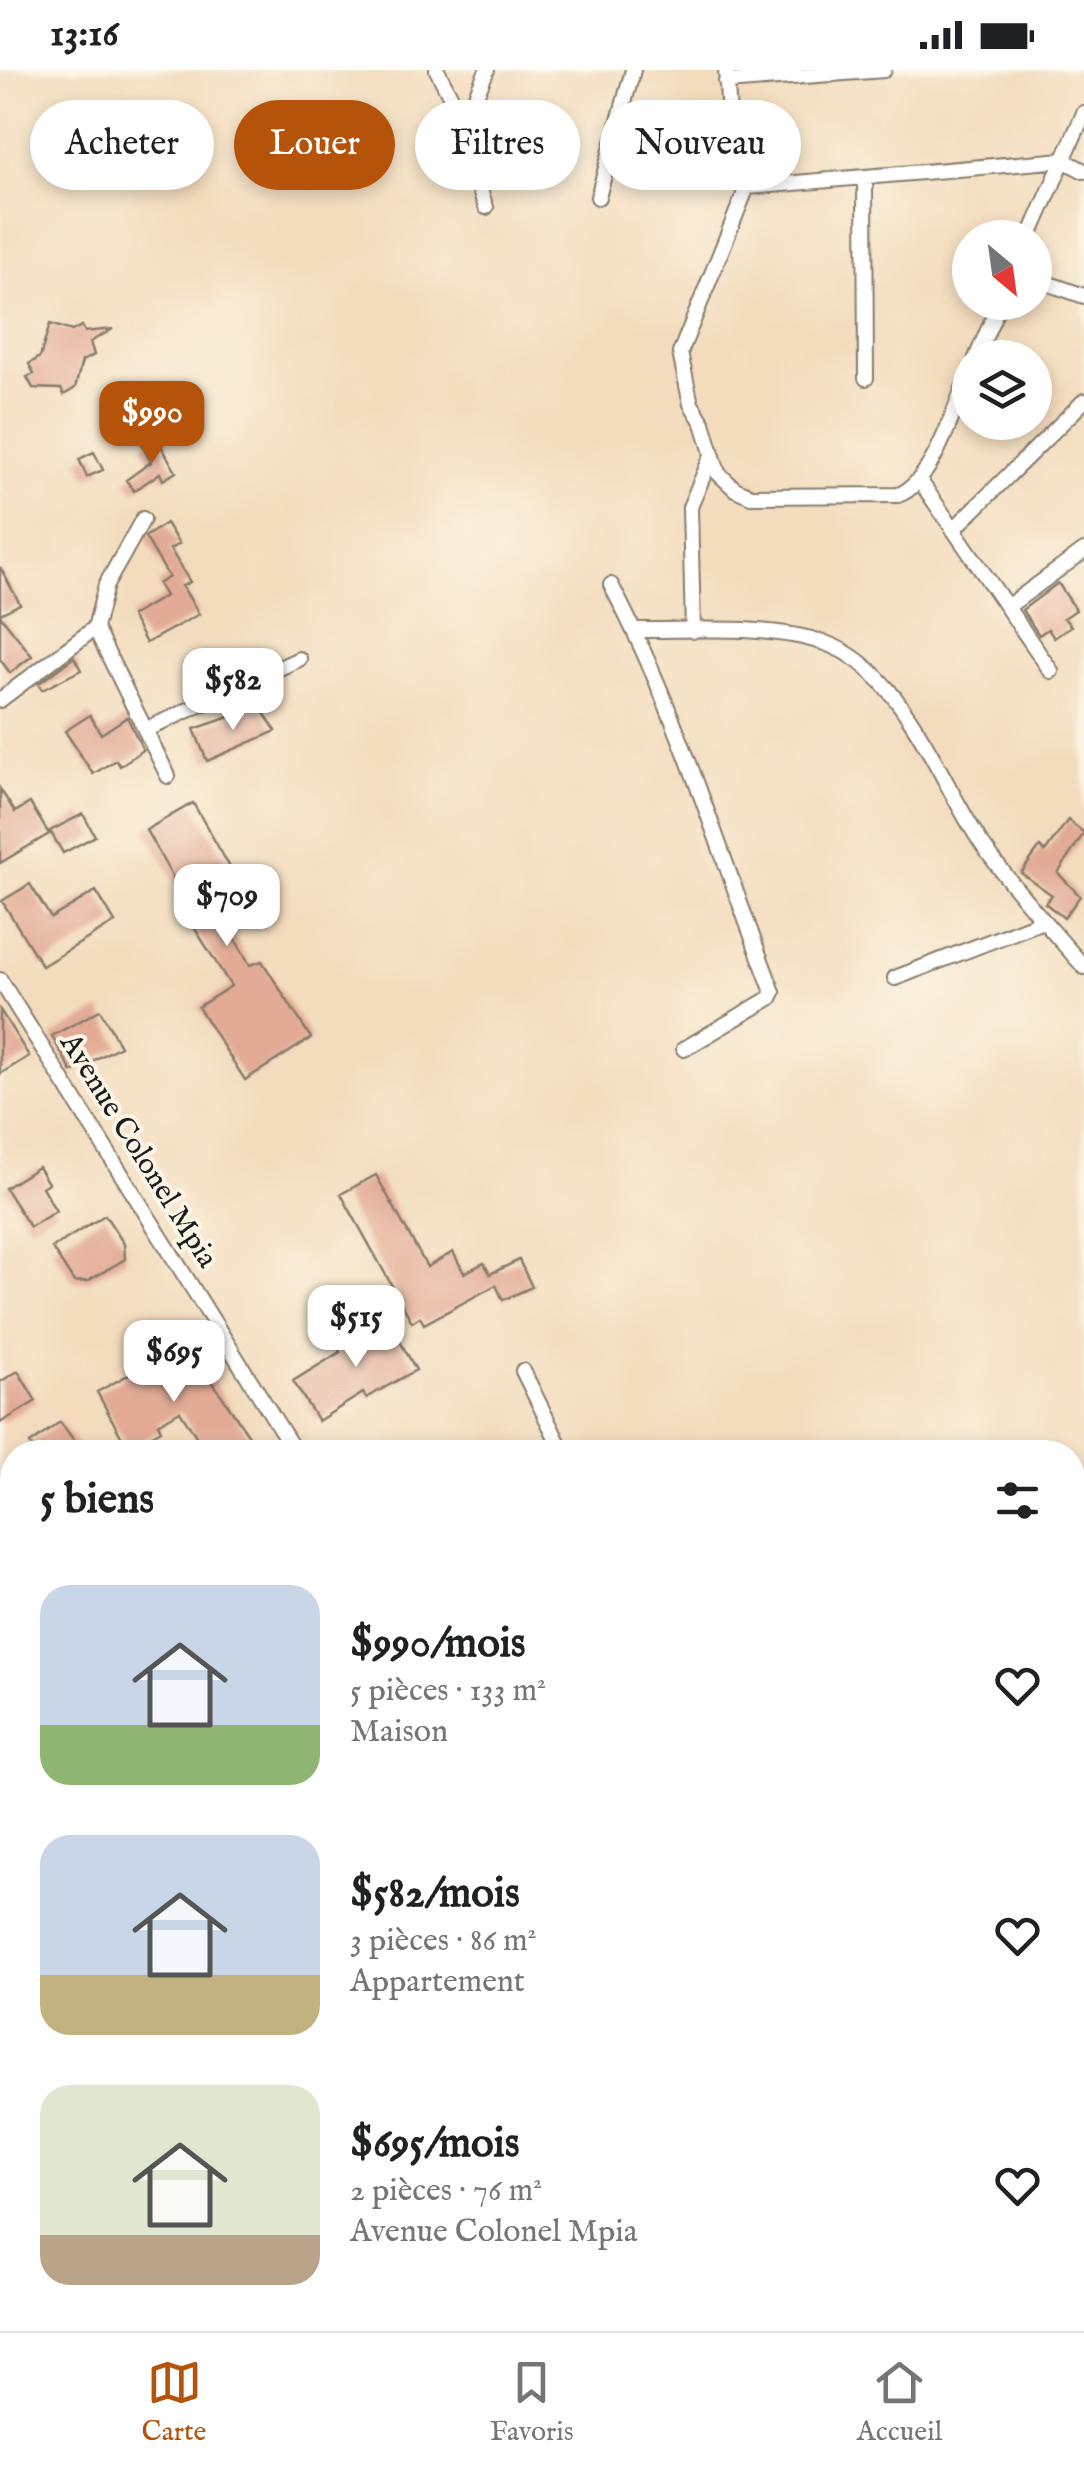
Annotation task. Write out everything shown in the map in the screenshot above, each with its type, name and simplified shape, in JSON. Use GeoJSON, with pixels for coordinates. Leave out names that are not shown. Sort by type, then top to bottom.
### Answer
{"type":"FeatureCollection","features":[{"type":"Feature","properties":{"kind":"street"},"geometry":{"type":"LineString","coordinates":[[438,70],[453,100]]}},
{"type":"Feature","properties":{"kind":"street"},"geometry":{"type":"LineString","coordinates":[[474,100],[487,70]]}},
{"type":"Feature","properties":{"kind":"street"},"geometry":{"type":"LineString","coordinates":[[598,197],[633,70]]}},
{"type":"Feature","properties":{"kind":"street"},"geometry":{"type":"LineString","coordinates":[[726,76],[884,70]]}},
{"type":"Feature","properties":{"kind":"street"},"geometry":{"type":"LineString","coordinates":[[1037,220],[1084,113]]}},
{"type":"Feature","properties":{"kind":"street"},"geometry":{"type":"LineString","coordinates":[[801,182],[1064,160],[1084,171]]}},
{"type":"Feature","properties":{"kind":"street"},"geometry":{"type":"LineString","coordinates":[[865,177],[866,378]]}},
{"type":"Feature","properties":{"kind":"street"},"geometry":{"type":"LineString","coordinates":[[480,190],[486,207]]}},
{"type":"Feature","properties":{"kind":"street"},"geometry":{"type":"LineString","coordinates":[[746,190],[680,353],[691,404],[718,474],[734,490],[751,496],[898,496],[920,482],[952,411]]}},
{"type":"Feature","properties":{"kind":"street"},"geometry":{"type":"LineString","coordinates":[[1052,286],[1084,296]]}},
{"type":"Feature","properties":{"kind":"street"},"geometry":{"type":"LineString","coordinates":[[954,530],[1084,400]]}},
{"type":"Feature","properties":{"kind":"street"},"geometry":{"type":"LineString","coordinates":[[694,631],[690,507],[712,454]]}},
{"type":"Feature","properties":{"kind":"street"},"geometry":{"type":"LineString","coordinates":[[920,482],[1051,670]]}},
{"type":"Feature","properties":{"kind":"street"},"geometry":{"type":"LineString","coordinates":[[0,700],[95,628],[106,585],[143,519]]}},
{"type":"Feature","properties":{"kind":"street"},"geometry":{"type":"LineString","coordinates":[[1007,606],[1084,551]]}},
{"type":"Feature","properties":{"kind":"street"},"geometry":{"type":"LineString","coordinates":[[612,585],[635,630],[773,992],[770,998],[684,1049]]}},
{"type":"Feature","properties":{"kind":"street"},"geometry":{"type":"LineString","coordinates":[[95,628],[168,776]]}},
{"type":"Feature","properties":{"kind":"street"},"geometry":{"type":"LineString","coordinates":[[635,630],[822,642],[875,674],[932,754],[981,843],[1084,967]]}},
{"type":"Feature","properties":{"kind":"street"},"geometry":{"type":"LineString","coordinates":[[145,730],[299,659]]}},
{"type":"Feature","properties":{"kind":"street"},"geometry":{"type":"LineString","coordinates":[[895,978],[1043,920]]}},
{"type":"Feature","properties":{"kind":"street","name":"Avenue Colonel Mpia"},"geometry":{"type":"LineString","coordinates":[[0,980],[287,1440]]}},
{"type":"Feature","properties":{"kind":"street"},"geometry":{"type":"LineString","coordinates":[[524,1372],[557,1440]]}},
{"type":"Feature","properties":{"kind":"building"},"geometry":{"type":"Polygon","coordinates":[[[50,324],[72,331],[82,326],[85,332],[113,329],[90,342],[94,355],[82,361],[75,388],[64,395],[61,389],[33,388],[27,377],[34,374],[29,364],[40,357],[50,324]]]}},
{"type":"Feature","properties":{"kind":"building"},"geometry":{"type":"Polygon","coordinates":[[[156,437],[176,472],[163,480],[160,473],[134,491],[126,480],[151,462],[142,445],[156,437]]]}},
{"type":"Feature","properties":{"kind":"building"},"geometry":{"type":"Polygon","coordinates":[[[94,452],[103,470],[87,477],[79,459],[94,452]]]}},
{"type":"Feature","properties":{"kind":"building"},"geometry":{"type":"Polygon","coordinates":[[[166,523],[179,544],[170,549],[190,582],[182,586],[199,614],[146,643],[131,616],[165,596],[158,584],[169,577],[145,537],[166,523]]]}},
{"type":"Feature","properties":{"kind":"building"},"geometry":{"type":"Polygon","coordinates":[[[0,567],[20,604],[0,614],[0,567]]]}},
{"type":"Feature","properties":{"kind":"building"},"geometry":{"type":"Polygon","coordinates":[[[1058,583],[1076,610],[1064,618],[1071,626],[1054,638],[1048,629],[1039,635],[1022,610],[1058,583]]]}},
{"type":"Feature","properties":{"kind":"building"},"geometry":{"type":"Polygon","coordinates":[[[0,615],[32,656],[10,673],[0,659],[0,615]]]}},
{"type":"Feature","properties":{"kind":"building"},"geometry":{"type":"Polygon","coordinates":[[[74,657],[81,670],[42,690],[38,684],[74,657]]]}},
{"type":"Feature","properties":{"kind":"building"},"geometry":{"type":"Polygon","coordinates":[[[260,707],[276,731],[207,761],[194,729],[260,707]]]}},
{"type":"Feature","properties":{"kind":"building"},"geometry":{"type":"Polygon","coordinates":[[[90,715],[101,734],[127,717],[143,750],[120,766],[116,760],[93,774],[65,731],[90,715]]]}},
{"type":"Feature","properties":{"kind":"building"},"geometry":{"type":"Polygon","coordinates":[[[0,789],[15,812],[30,803],[49,834],[0,863],[0,789]]]}},
{"type":"Feature","properties":{"kind":"building"},"geometry":{"type":"Polygon","coordinates":[[[193,803],[243,890],[216,905],[250,965],[262,961],[311,1038],[245,1080],[198,1007],[231,986],[187,916],[191,910],[146,830],[193,803]]]}},
{"type":"Feature","properties":{"kind":"building"},"geometry":{"type":"Polygon","coordinates":[[[83,814],[95,836],[63,853],[50,831],[83,814]]]}},
{"type":"Feature","properties":{"kind":"building"},"geometry":{"type":"Polygon","coordinates":[[[1068,820],[1084,833],[1058,873],[1080,896],[1064,918],[1045,903],[1052,895],[1021,873],[1040,847],[1045,852],[1068,820]]]}},
{"type":"Feature","properties":{"kind":"building"},"geometry":{"type":"Polygon","coordinates":[[[30,884],[51,918],[96,891],[115,922],[42,966],[2,901],[30,884]]]}},
{"type":"Feature","properties":{"kind":"building"},"geometry":{"type":"Polygon","coordinates":[[[0,1010],[29,1056],[0,1074],[0,1010]]]}},
{"type":"Feature","properties":{"kind":"building"},"geometry":{"type":"Polygon","coordinates":[[[100,1010],[120,1046],[72,1072],[52,1036],[100,1010]]]}},
{"type":"Feature","properties":{"kind":"building"},"geometry":{"type":"Polygon","coordinates":[[[38,1167],[48,1183],[42,1187],[56,1211],[30,1227],[5,1188],[38,1167]]]}},
{"type":"Feature","properties":{"kind":"building"},"geometry":{"type":"Polygon","coordinates":[[[376,1175],[427,1267],[453,1252],[464,1273],[484,1263],[490,1274],[519,1260],[532,1287],[503,1300],[496,1285],[424,1324],[420,1317],[412,1322],[341,1194],[376,1175]]]}},
{"type":"Feature","properties":{"kind":"building"},"geometry":{"type":"Polygon","coordinates":[[[105,1215],[124,1244],[125,1259],[88,1281],[74,1282],[52,1248],[105,1215]]]}},
{"type":"Feature","properties":{"kind":"building"},"geometry":{"type":"Polygon","coordinates":[[[375,1320],[381,1330],[391,1325],[416,1370],[366,1398],[363,1393],[318,1421],[293,1381],[340,1352],[335,1343],[375,1320]]]}},
{"type":"Feature","properties":{"kind":"building"},"geometry":{"type":"Polygon","coordinates":[[[179,1347],[196,1376],[205,1371],[252,1440],[198,1440],[180,1411],[158,1424],[161,1430],[144,1440],[123,1440],[97,1392],[179,1347]]]}},
{"type":"Feature","properties":{"kind":"building"},"geometry":{"type":"Polygon","coordinates":[[[18,1371],[36,1401],[0,1423],[0,1382],[18,1371]]]}},
{"type":"Feature","properties":{"kind":"building"},"geometry":{"type":"Polygon","coordinates":[[[60,1422],[74,1440],[35,1440],[60,1422]]]}}]}
